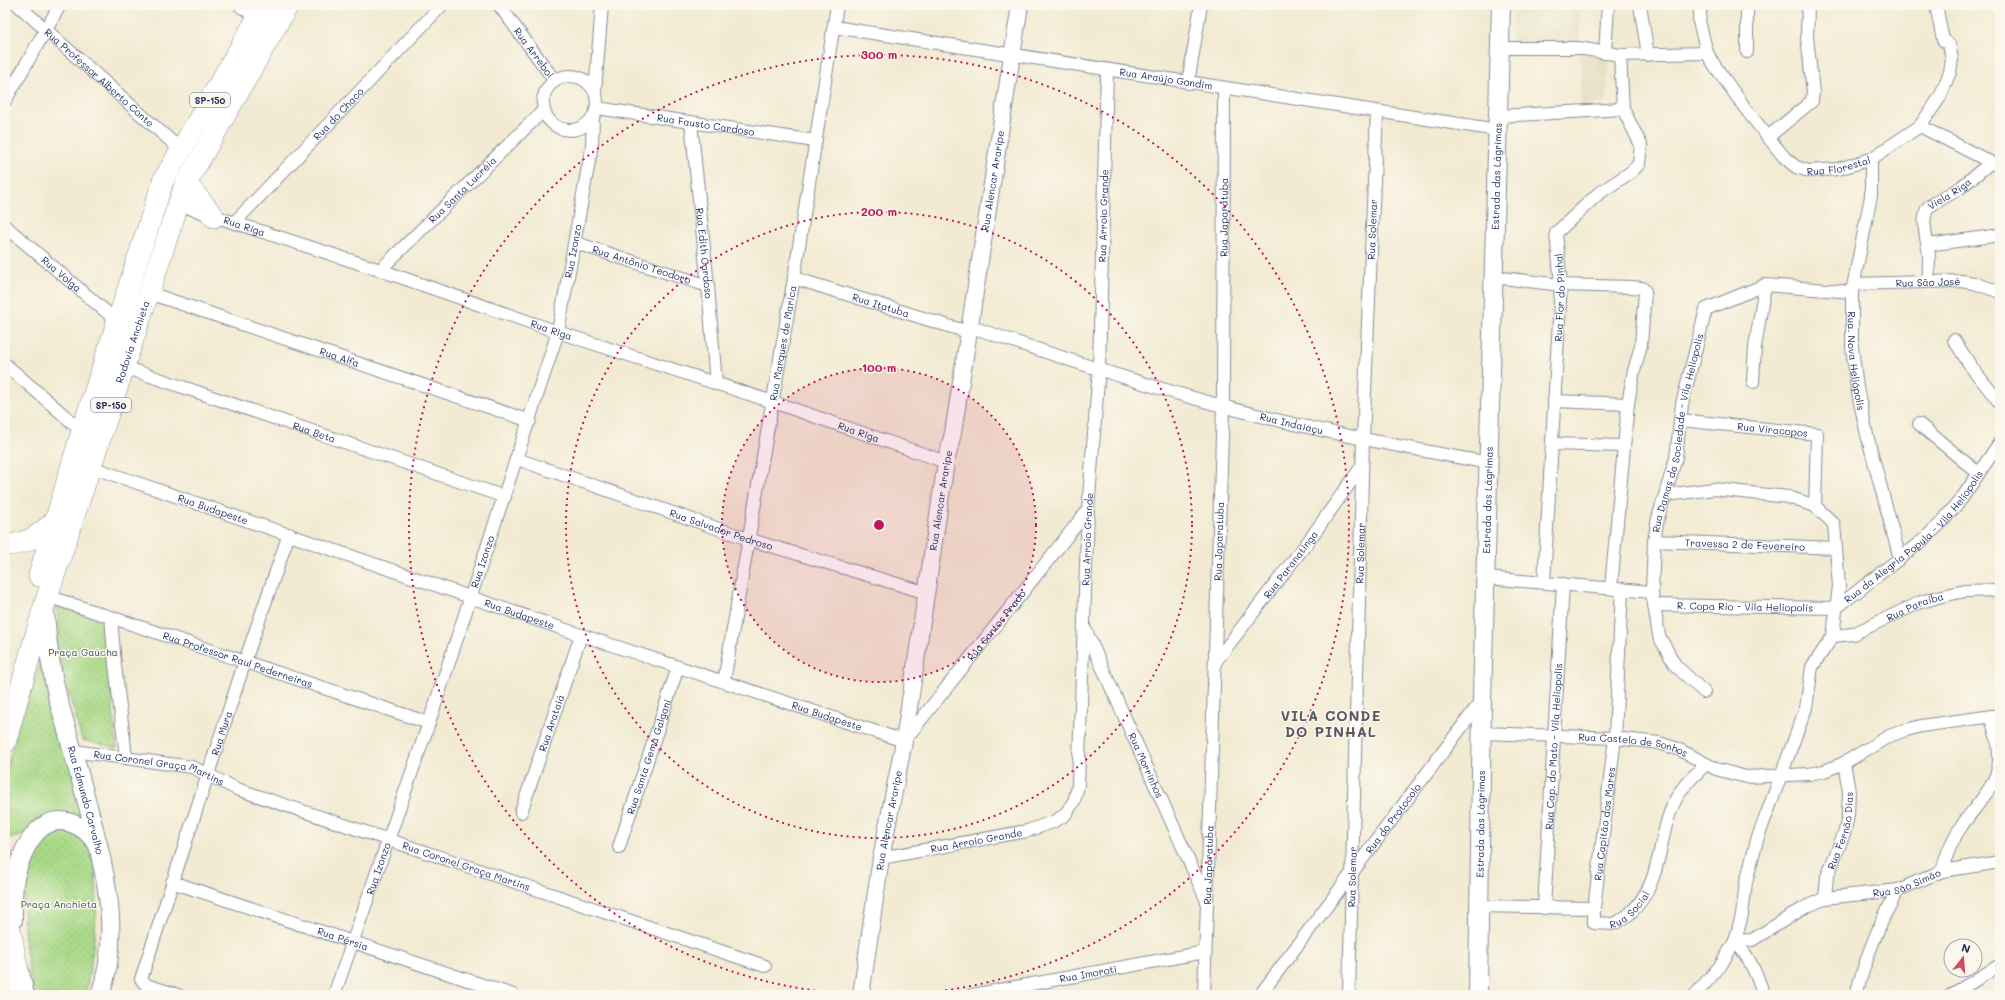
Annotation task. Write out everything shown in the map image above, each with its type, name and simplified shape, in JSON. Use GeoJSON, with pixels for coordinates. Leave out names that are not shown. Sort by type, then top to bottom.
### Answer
{"type":"FeatureCollection","features":[{"type":"Feature","properties":{"kind":"highway","name":"Rodovia Anchieta"},"geometry":{"type":"LineString","coordinates":[[5,743],[46,601],[186,183],[288,5]]}},
{"type":"Feature","properties":{"kind":"highway","name":"Rodovia Anchieta"},"geometry":{"type":"LineString","coordinates":[[5,686],[57,518],[82,431],[157,196],[166,173],[181,150],[256,8]]}},
{"type":"Feature","properties":{"kind":"highway"},"geometry":{"type":"LineString","coordinates":[[186,183],[224,220]]}},
{"type":"Feature","properties":{"kind":"highway"},"geometry":{"type":"LineString","coordinates":[[5,545],[23,544],[36,537],[57,518]]}},
{"type":"Feature","properties":{"kind":"highway"},"geometry":{"type":"LineString","coordinates":[[5,903],[23,995]]}},
{"type":"Feature","properties":{"kind":"main road","name":"Estrada das Lágrimas"},"geometry":{"type":"LineString","coordinates":[[1478,995],[1482,700],[1501,5]]}},
{"type":"Feature","properties":{"kind":"main road","name":"Rua Edmundo Carvalho"},"geometry":{"type":"LineString","coordinates":[[46,601],[46,638],[58,698],[99,845],[107,884],[111,922],[109,960],[102,992]]}},
{"type":"Feature","properties":{"kind":"main road"},"geometry":{"type":"LineString","coordinates":[[12,941],[16,875],[26,845],[37,830],[46,824],[54,822],[71,823],[81,827],[99,845]]}},
{"type":"Feature","properties":{"kind":"street","name":"Rua Professor Alberto Conte"},"geometry":{"type":"LineString","coordinates":[[18,5],[181,150]]}},
{"type":"Feature","properties":{"kind":"street"},"geometry":{"type":"LineString","coordinates":[[5,101],[60,5]]}},
{"type":"Feature","properties":{"kind":"street","name":"Rua do Chaco"},"geometry":{"type":"LineString","coordinates":[[224,220],[442,5]]}},
{"type":"Feature","properties":{"kind":"street","name":"Rua Arrebol"},"geometry":{"type":"LineString","coordinates":[[499,5],[555,81]]}},
{"type":"Feature","properties":{"kind":"street"},"geometry":{"type":"LineString","coordinates":[[595,91],[602,5]]}},
{"type":"Feature","properties":{"kind":"street","name":"Rua Marques de Marica"},"geometry":{"type":"LineString","coordinates":[[724,681],[794,278],[837,5]]}},
{"type":"Feature","properties":{"kind":"street","name":"Rua Alencar Araripe"},"geometry":{"type":"LineString","coordinates":[[861,995],[882,858],[904,742],[928,593],[946,462],[953,433],[1020,5]]}},
{"type":"Feature","properties":{"kind":"street"},"geometry":{"type":"LineString","coordinates":[[1188,83],[1201,5]]}},
{"type":"Feature","properties":{"kind":"street"},"geometry":{"type":"LineString","coordinates":[[1605,53],[1608,5]]}},
{"type":"Feature","properties":{"kind":"street"},"geometry":{"type":"LineString","coordinates":[[1640,5],[1648,55]]}},
{"type":"Feature","properties":{"kind":"street","name":"Rua Florestal"},"geometry":{"type":"LineString","coordinates":[[1702,5],[1698,21],[1707,53],[1744,107],[1784,157],[1802,170],[1809,171],[1838,169],[1871,159],[1920,126],[1940,97],[1950,72],[1952,59],[1949,44],[1943,40],[1936,5]]}},
{"type":"Feature","properties":{"kind":"street"},"geometry":{"type":"LineString","coordinates":[[1747,5],[1747,52]]}},
{"type":"Feature","properties":{"kind":"street"},"geometry":{"type":"LineString","coordinates":[[1768,137],[1812,102],[1813,92],[1807,37],[1808,5]]}},
{"type":"Feature","properties":{"kind":"street","name":"Rua Araújo Gondim"},"geometry":{"type":"LineString","coordinates":[[834,27],[1377,112],[1498,123],[1623,109]]}},
{"type":"Feature","properties":{"kind":"street"},"geometry":{"type":"LineString","coordinates":[[1500,48],[1578,48],[1620,55],[1707,53]]}},
{"type":"Feature","properties":{"kind":"street","name":"Rua Flor do Pinhal"},"geometry":{"type":"LineString","coordinates":[[1544,582],[1561,285],[1556,233],[1598,194],[1639,164],[1641,145],[1623,109],[1620,55]]}},
{"type":"Feature","properties":{"kind":"street","name":"Rua Arroio Grande"},"geometry":{"type":"LineString","coordinates":[[882,858],[1027,831],[1054,822],[1065,815],[1074,801],[1078,786],[1085,628],[1088,510],[1099,369],[1107,70]]}},
{"type":"Feature","properties":{"kind":"street"},"geometry":{"type":"LineString","coordinates":[[572,76],[581,78],[595,91],[598,100],[595,113],[586,126],[576,130],[566,130],[556,126],[549,119],[544,110],[545,94],[555,81],[563,77],[572,76]]}},
{"type":"Feature","properties":{"kind":"street","name":"Rua Japaratuba"},"geometry":{"type":"LineString","coordinates":[[1204,995],[1224,406],[1224,88]]}},
{"type":"Feature","properties":{"kind":"street","name":"Rua Santa Lucréia"},"geometry":{"type":"LineString","coordinates":[[380,270],[544,110]]}},
{"type":"Feature","properties":{"kind":"street","name":"Rua Solemar"},"geometry":{"type":"LineString","coordinates":[[1349,995],[1362,466],[1377,112]]}},
{"type":"Feature","properties":{"kind":"street","name":"Rua Fausto Cardoso"},"geometry":{"type":"LineString","coordinates":[[595,113],[691,122],[815,141]]}},
{"type":"Feature","properties":{"kind":"street","name":"Rua Izonzo"},"geometry":{"type":"LineString","coordinates":[[334,995],[429,723],[505,497],[558,332],[576,243],[592,145],[595,113]]}},
{"type":"Feature","properties":{"kind":"street","name":"Rua Edith Cardoso"},"geometry":{"type":"LineString","coordinates":[[691,122],[708,286],[716,384]]}},
{"type":"Feature","properties":{"kind":"street"},"geometry":{"type":"LineString","coordinates":[[1920,126],[1995,165]]}},
{"type":"Feature","properties":{"kind":"street","name":"Rua. Nova Heliópolis"},"geometry":{"type":"LineString","coordinates":[[1871,159],[1872,179],[1870,204],[1853,288],[1852,347],[1857,388],[1880,486],[1900,559]]}},
{"type":"Feature","properties":{"kind":"street","name":"Viela Riga"},"geometry":{"type":"LineString","coordinates":[[1928,281],[1928,245],[1925,220],[1928,207],[1995,165]]}},
{"type":"Feature","properties":{"kind":"street","name":"Rua Riga"},"geometry":{"type":"LineString","coordinates":[[157,196],[224,220],[380,270],[558,332],[773,402],[946,462]]}},
{"type":"Feature","properties":{"kind":"street","name":"Rua Volga"},"geometry":{"type":"LineString","coordinates":[[5,226],[117,321]]}},
{"type":"Feature","properties":{"kind":"street"},"geometry":{"type":"LineString","coordinates":[[1928,245],[2000,234]]}},
{"type":"Feature","properties":{"kind":"street","name":"Rua Antônio Teodoro"},"geometry":{"type":"LineString","coordinates":[[576,243],[708,286]]}},
{"type":"Feature","properties":{"kind":"street"},"geometry":{"type":"LineString","coordinates":[[1494,277],[1561,285]]}},
{"type":"Feature","properties":{"kind":"street","name":"Rua Itatuba"},"geometry":{"type":"LineString","coordinates":[[794,278],[1099,369]]}},
{"type":"Feature","properties":{"kind":"street","name":"Rua São José"},"geometry":{"type":"LineString","coordinates":[[1853,288],[1928,281],[1974,283],[2000,292]]}},
{"type":"Feature","properties":{"kind":"street","name":"Rua Capitão dos Mares"},"geometry":{"type":"LineString","coordinates":[[1561,285],[1631,287],[1642,288],[1645,291],[1641,345],[1633,375],[1623,446],[1616,589],[1615,738],[1594,908]]}},
{"type":"Feature","properties":{"kind":"street"},"geometry":{"type":"LineString","coordinates":[[1753,382],[1755,347],[1765,285]]}},
{"type":"Feature","properties":{"kind":"street","name":"Rua Damas da Sociedade - Vila Heliopolis"},"geometry":{"type":"LineString","coordinates":[[1704,692],[1675,665],[1659,636],[1652,592],[1654,541],[1658,518],[1666,496],[1676,458],[1682,404],[1706,309],[1765,285],[1853,288]]}},
{"type":"Feature","properties":{"kind":"street","name":"Rua Alfa"},"geometry":{"type":"LineString","coordinates":[[149,293],[530,421]]}},
{"type":"Feature","properties":{"kind":"street"},"geometry":{"type":"LineString","coordinates":[[1954,340],[1972,368],[2000,404]]}},
{"type":"Feature","properties":{"kind":"street"},"geometry":{"type":"LineString","coordinates":[[5,364],[82,431]]}},
{"type":"Feature","properties":{"kind":"street","name":"Rua Beta"},"geometry":{"type":"LineString","coordinates":[[124,367],[505,497]]}},
{"type":"Feature","properties":{"kind":"street","name":"Rua Indaiaçu"},"geometry":{"type":"LineString","coordinates":[[1099,369],[1224,406],[1363,440],[1488,463]]}},
{"type":"Feature","properties":{"kind":"street"},"geometry":{"type":"LineString","coordinates":[[1554,401],[1628,404]]}},
{"type":"Feature","properties":{"kind":"street","name":"Rua Viracopos"},"geometry":{"type":"LineString","coordinates":[[1680,420],[1817,434],[1815,506]]}},
{"type":"Feature","properties":{"kind":"street"},"geometry":{"type":"LineString","coordinates":[[1919,424],[1978,473]]}},
{"type":"Feature","properties":{"kind":"street","name":"Rua da Alegria Popula - Vila Heliopolis"},"geometry":{"type":"LineString","coordinates":[[1836,608],[1900,559],[1942,522],[1962,498],[2000,442]]}},
{"type":"Feature","properties":{"kind":"street"},"geometry":{"type":"LineString","coordinates":[[1552,444],[1623,446]]}},
{"type":"Feature","properties":{"kind":"street","name":"Rua Salvador Pedroso"},"geometry":{"type":"LineString","coordinates":[[517,459],[748,539],[928,593]]}},
{"type":"Feature","properties":{"kind":"street","name":"Rua Paranatinga"},"geometry":{"type":"LineString","coordinates":[[1216,661],[1310,539],[1362,466]]}},
{"type":"Feature","properties":{"kind":"street","name":"Rua Budapeste"},"geometry":{"type":"LineString","coordinates":[[91,468],[289,534],[581,635],[724,681],[904,742]]}},
{"type":"Feature","properties":{"kind":"street"},"geometry":{"type":"LineString","coordinates":[[1666,496],[1714,489],[1788,497],[1815,506],[1834,524],[1839,586],[1833,636],[1812,667],[1806,708],[1756,840],[1746,882],[1742,915],[1735,941],[1721,965],[1696,995]]}},
{"type":"Feature","properties":{"kind":"street","name":"Rua Santos Prado"},"geometry":{"type":"LineString","coordinates":[[904,742],[1088,510]]}},
{"type":"Feature","properties":{"kind":"street","name":"Rua Mura"},"geometry":{"type":"LineString","coordinates":[[178,995],[146,985],[141,979],[245,661],[289,534]]}},
{"type":"Feature","properties":{"kind":"street","name":"Travessa 2 de Fevereiro"},"geometry":{"type":"LineString","coordinates":[[1654,541],[1836,548]]}},
{"type":"Feature","properties":{"kind":"street"},"geometry":{"type":"LineString","coordinates":[[1486,578],[1652,592]]}},
{"type":"Feature","properties":{"kind":"street","name":"Rua Cap. do Mato - Vila Heliopolis"},"geometry":{"type":"LineString","coordinates":[[1544,908],[1563,584]]}},
{"type":"Feature","properties":{"kind":"street","name":"Rua Paraíba"},"geometry":{"type":"LineString","coordinates":[[1833,636],[1853,634],[1921,602],[1942,596],[1965,590],[2000,590]]}},
{"type":"Feature","properties":{"kind":"street","name":"Rua Professor Raul Pederneiras"},"geometry":{"type":"LineString","coordinates":[[46,601],[111,617],[429,723]]}},
{"type":"Feature","properties":{"kind":"street","name":"R. Copa Rio - Vila Heliopolis"},"geometry":{"type":"LineString","coordinates":[[1654,605],[1836,608]]}},
{"type":"Feature","properties":{"kind":"street"},"geometry":{"type":"LineString","coordinates":[[111,617],[116,680],[126,757]]}},
{"type":"Feature","properties":{"kind":"street","name":"Rua Morrinhos"},"geometry":{"type":"LineString","coordinates":[[1085,628],[1208,902]]}},
{"type":"Feature","properties":{"kind":"street","name":"Rua Arataiá"},"geometry":{"type":"LineString","coordinates":[[522,812],[581,635]]}},
{"type":"Feature","properties":{"kind":"street","name":"Rua Santa Gema Galgani"},"geometry":{"type":"LineString","coordinates":[[619,847],[678,667]]}},
{"type":"Feature","properties":{"kind":"street","name":"Rua do Protocolo"},"geometry":{"type":"LineString","coordinates":[[1260,995],[1482,700]]}},
{"type":"Feature","properties":{"kind":"street","name":"Rua Castelo de Sonhos"},"geometry":{"type":"LineString","coordinates":[[1482,733],[1553,737],[1615,738],[1659,743],[1678,749],[1726,773],[1746,777],[1809,774],[1824,771],[1844,763],[1889,736],[1904,731],[1921,726],[1995,716]]}},
{"type":"Feature","properties":{"kind":"street","name":"Rua São Simão"},"geometry":{"type":"LineString","coordinates":[[1735,941],[1752,940],[1804,908],[1825,898],[1898,890],[1942,871],[1955,837],[1990,787],[1996,773],[1999,762],[1999,751],[1995,716]]}},
{"type":"Feature","properties":{"kind":"street","name":"Rua Coronel Graça Martins"},"geometry":{"type":"LineString","coordinates":[[74,751],[192,767],[208,773],[237,789],[765,966]]}},
{"type":"Feature","properties":{"kind":"street","name":"Rua Fernão Dias"},"geometry":{"type":"LineString","coordinates":[[1825,898],[1827,877],[1845,831],[1848,815],[1849,791],[1844,763]]}},
{"type":"Feature","properties":{"kind":"street","name":"Rua Social"},"geometry":{"type":"LineString","coordinates":[[1479,906],[1594,908],[1594,923],[1614,924],[1624,919],[1637,907],[1653,880],[1668,822],[1677,796],[1689,780],[1706,764]]}},
{"type":"Feature","properties":{"kind":"street"},"geometry":{"type":"LineString","coordinates":[[1942,871],[2000,862]]}},
{"type":"Feature","properties":{"kind":"street","name":"Rua Pérsia"},"geometry":{"type":"LineString","coordinates":[[172,882],[513,995]]}},
{"type":"Feature","properties":{"kind":"street"},"geometry":{"type":"LineString","coordinates":[[1856,995],[1866,957],[1874,936],[1898,890]]}},
{"type":"Feature","properties":{"kind":"street"},"geometry":{"type":"LineString","coordinates":[[1735,941],[1744,950],[1758,978],[1764,995]]}},
{"type":"Feature","properties":{"kind":"street","name":"Rua Imoroti"},"geometry":{"type":"LineString","coordinates":[[972,995],[1205,952]]}},
{"type":"Feature","properties":{"kind":"street"},"geometry":{"type":"LineString","coordinates":[[1951,995],[2000,965]]}},
{"type":"Feature","properties":{"kind":"shaded area"},"geometry":{"type":"Polygon","coordinates":[[[1512,5],[1580,5],[1580,44],[1512,45],[1512,5]]]}},
{"type":"Feature","properties":{"kind":"shaded area"},"geometry":{"type":"Polygon","coordinates":[[[1581,54],[1609,58],[1606,103],[1581,106],[1581,54]]]}},
{"type":"Feature","properties":{"kind":"green space","name":"Praça Gaúcha"},"geometry":{"type":"Polygon","coordinates":[[[56,605],[104,621],[117,748],[82,740],[56,649],[60,633],[56,605]]]}},
{"type":"Feature","properties":{"kind":"green space"},"geometry":{"type":"Polygon","coordinates":[[[42,657],[88,820],[41,818],[22,835],[12,838],[7,837],[7,769],[17,728],[42,657]]]}},
{"type":"Feature","properties":{"kind":"green space","name":"Praça Anchieta"},"geometry":{"type":"Polygon","coordinates":[[[60,829],[79,832],[88,845],[94,863],[97,900],[96,920],[86,995],[33,995],[24,928],[26,883],[32,863],[43,844],[60,829]]]}},
{"type":"Feature","properties":{"kind":"district","name":"VILA CONDE DO PINHAL"},"geometry":{"type":"Point","coordinates":[1331,724]}}]}
